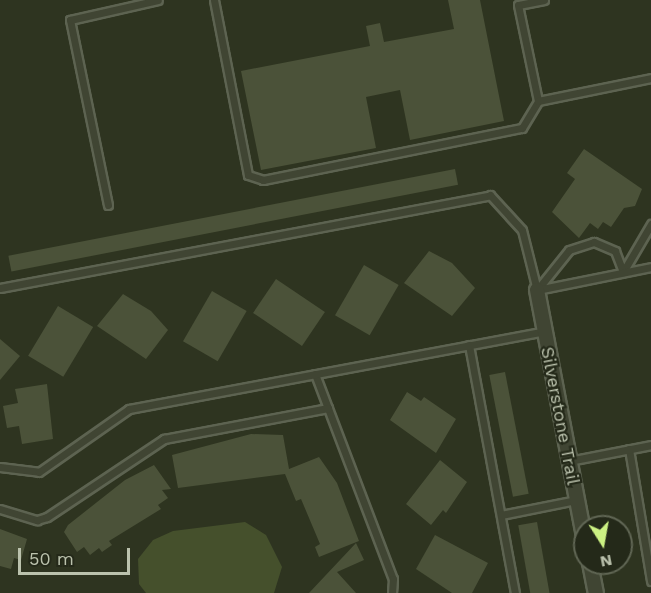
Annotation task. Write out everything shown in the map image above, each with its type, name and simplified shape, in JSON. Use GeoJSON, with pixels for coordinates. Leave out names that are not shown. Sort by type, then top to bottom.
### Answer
{"type":"FeatureCollection","features":[{"type":"Feature","properties":{"kind":"street","name":"Silverstone Trail"},"geometry":{"type":"LineString","coordinates":[[537,290],[579,515]]}},
{"type":"Feature","properties":{"kind":"street"},"geometry":{"type":"LineString","coordinates":[[592,575],[596,593]]}},
{"type":"Feature","properties":{"kind":"lane"},"geometry":{"type":"LineString","coordinates":[[108,205],[70,20],[158,0]]}},
{"type":"Feature","properties":{"kind":"lane"},"geometry":{"type":"LineString","coordinates":[[214,0],[248,175],[263,180],[522,128],[538,102],[518,5],[544,0]]}},
{"type":"Feature","properties":{"kind":"lane"},"geometry":{"type":"LineString","coordinates":[[538,102],[651,78]]}},
{"type":"Feature","properties":{"kind":"lane"},"geometry":{"type":"LineString","coordinates":[[0,288],[490,195],[522,230],[537,290]]}},
{"type":"Feature","properties":{"kind":"lane"},"geometry":{"type":"LineString","coordinates":[[623,272],[651,224]]}},
{"type":"Feature","properties":{"kind":"lane"},"geometry":{"type":"LineString","coordinates":[[537,290],[569,250],[594,242],[615,251],[623,272]]}},
{"type":"Feature","properties":{"kind":"lane"},"geometry":{"type":"LineString","coordinates":[[537,290],[651,267]]}},
{"type":"Feature","properties":{"kind":"lane"},"geometry":{"type":"LineString","coordinates":[[0,467],[39,472],[129,409],[544,331]]}},
{"type":"Feature","properties":{"kind":"lane"},"geometry":{"type":"LineString","coordinates":[[469,345],[515,593]]}},
{"type":"Feature","properties":{"kind":"lane"},"geometry":{"type":"LineString","coordinates":[[315,374],[393,579],[392,593]]}},
{"type":"Feature","properties":{"kind":"lane"},"geometry":{"type":"LineString","coordinates":[[0,509],[37,519],[47,517],[164,439],[328,408]]}},
{"type":"Feature","properties":{"kind":"lane"},"geometry":{"type":"LineString","coordinates":[[569,461],[651,445]]}},
{"type":"Feature","properties":{"kind":"lane"},"geometry":{"type":"LineString","coordinates":[[628,449],[651,581]]}},
{"type":"Feature","properties":{"kind":"lane"},"geometry":{"type":"LineString","coordinates":[[501,515],[576,500]]}},
{"type":"Feature","properties":{"kind":"shaded area"},"geometry":{"type":"Polygon","coordinates":[[[245,522],[266,535],[282,567],[274,593],[146,593],[139,584],[138,559],[153,540],[173,531],[245,522]]]}},
{"type":"Feature","properties":{"kind":"building"},"geometry":{"type":"Polygon","coordinates":[[[448,0],[480,0],[504,121],[410,140],[400,90],[366,97],[376,148],[261,170],[241,71],[370,46],[366,26],[380,23],[384,42],[454,29],[448,0]]]}},
{"type":"Feature","properties":{"kind":"building"},"geometry":{"type":"Polygon","coordinates":[[[584,149],[642,189],[635,206],[624,208],[611,227],[603,222],[598,229],[590,223],[579,238],[552,212],[575,179],[567,173],[584,149]]]}},
{"type":"Feature","properties":{"kind":"building"},"geometry":{"type":"Polygon","coordinates":[[[455,169],[458,185],[11,272],[8,256],[455,169]]]}},
{"type":"Feature","properties":{"kind":"building"},"geometry":{"type":"Polygon","coordinates":[[[429,251],[452,263],[475,288],[452,316],[404,283],[429,251]]]}},
{"type":"Feature","properties":{"kind":"building"},"geometry":{"type":"Polygon","coordinates":[[[364,265],[399,285],[370,335],[335,315],[364,265]]]}},
{"type":"Feature","properties":{"kind":"building"},"geometry":{"type":"Polygon","coordinates":[[[276,279],[325,312],[302,346],[253,313],[276,279]]]}},
{"type":"Feature","properties":{"kind":"building"},"geometry":{"type":"Polygon","coordinates":[[[212,291],[247,311],[218,361],[183,341],[212,291]]]}},
{"type":"Feature","properties":{"kind":"building"},"geometry":{"type":"Polygon","coordinates":[[[123,294],[151,311],[168,330],[146,359],[97,326],[123,294]]]}},
{"type":"Feature","properties":{"kind":"building"},"geometry":{"type":"Polygon","coordinates":[[[58,306],[93,327],[63,377],[28,356],[58,306]]]}},
{"type":"Feature","properties":{"kind":"building"},"geometry":{"type":"Polygon","coordinates":[[[0,339],[20,356],[0,380],[0,339]]]}},
{"type":"Feature","properties":{"kind":"building"},"geometry":{"type":"Polygon","coordinates":[[[505,372],[529,494],[513,497],[489,375],[505,372]]]}},
{"type":"Feature","properties":{"kind":"building"},"geometry":{"type":"Polygon","coordinates":[[[47,384],[53,439],[22,444],[19,426],[7,428],[3,406],[18,403],[15,389],[47,384]]]}},
{"type":"Feature","properties":{"kind":"building"},"geometry":{"type":"Polygon","coordinates":[[[407,392],[421,401],[424,397],[456,419],[436,453],[390,420],[407,392]]]}},
{"type":"Feature","properties":{"kind":"building"},"geometry":{"type":"Polygon","coordinates":[[[251,434],[283,435],[289,469],[319,457],[337,483],[359,541],[319,557],[315,547],[320,544],[301,499],[296,501],[285,474],[178,488],[172,455],[251,434]]]}},
{"type":"Feature","properties":{"kind":"building"},"geometry":{"type":"Polygon","coordinates":[[[440,460],[467,482],[446,513],[443,510],[431,525],[406,504],[440,460]]]}},
{"type":"Feature","properties":{"kind":"building"},"geometry":{"type":"Polygon","coordinates":[[[154,465],[171,489],[162,490],[168,498],[158,505],[161,509],[109,541],[112,545],[102,552],[99,548],[90,555],[84,547],[77,552],[64,532],[68,525],[125,480],[154,465]]]}},
{"type":"Feature","properties":{"kind":"building"},"geometry":{"type":"Polygon","coordinates":[[[537,522],[550,593],[530,593],[518,525],[537,522]]]}},
{"type":"Feature","properties":{"kind":"building"},"geometry":{"type":"Polygon","coordinates":[[[0,529],[27,539],[21,560],[14,558],[11,569],[0,566],[0,529]]]}},
{"type":"Feature","properties":{"kind":"building"},"geometry":{"type":"Polygon","coordinates":[[[435,535],[488,563],[472,593],[452,593],[416,569],[435,535]]]}},
{"type":"Feature","properties":{"kind":"building"},"geometry":{"type":"Polygon","coordinates":[[[356,543],[364,560],[337,572],[356,593],[309,593],[356,543]]]}}]}
